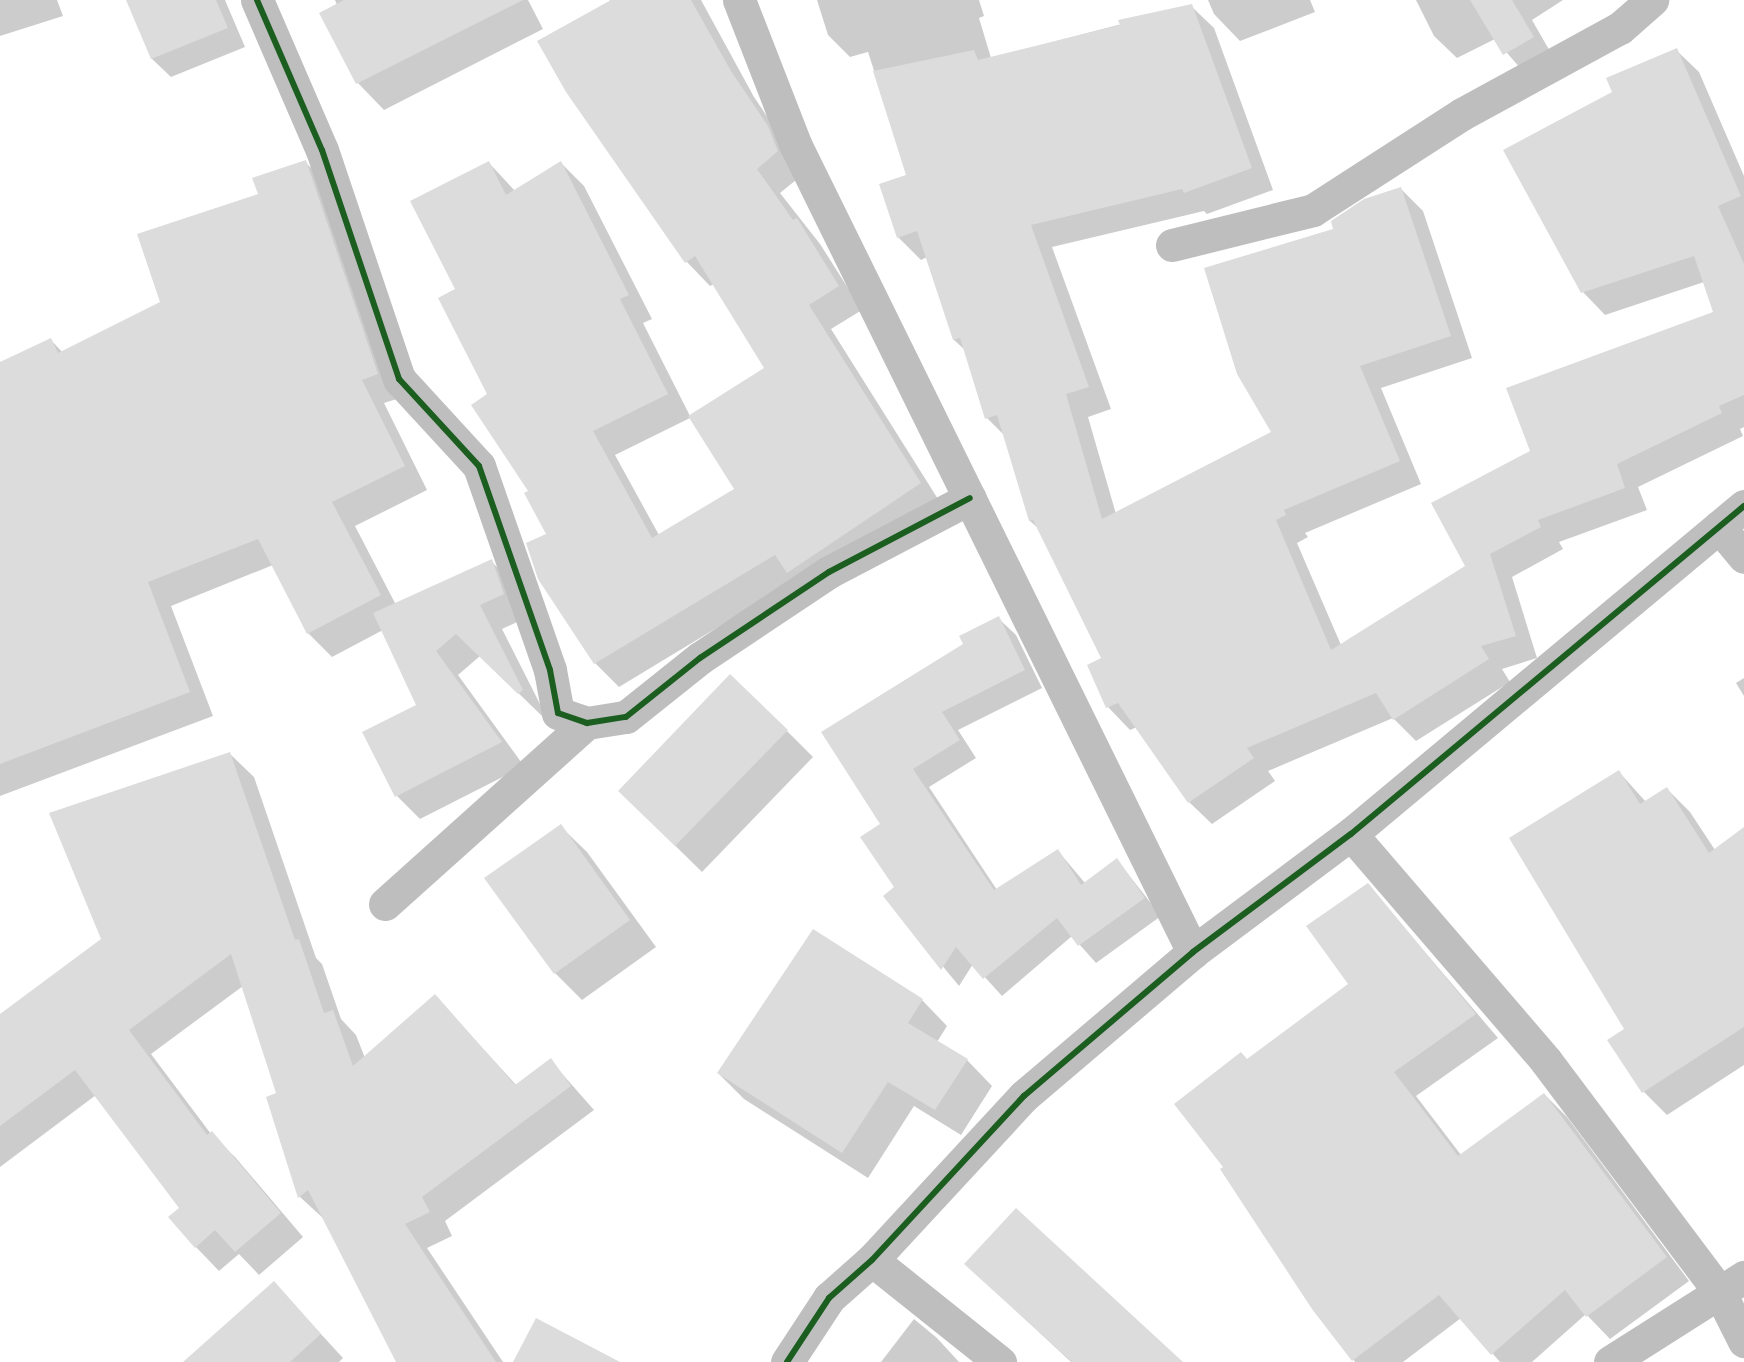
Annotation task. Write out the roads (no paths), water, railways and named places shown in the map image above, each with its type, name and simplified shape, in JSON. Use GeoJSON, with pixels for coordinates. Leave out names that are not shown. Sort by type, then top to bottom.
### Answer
{"type":"FeatureCollection","features":[{"type":"Feature","properties":{"kind":"street"},"geometry":{"type":"LineString","coordinates":[[256,0],[322,150],[399,379],[479,466],[550,670],[558,713],[586,723],[626,717],[700,658],[829,572],[970,498]]}},
{"type":"Feature","properties":{"kind":"street"},"geometry":{"type":"LineString","coordinates":[[739,0],[795,144],[970,498],[1076,720],[1193,952]]}},
{"type":"Feature","properties":{"kind":"street"},"geometry":{"type":"LineString","coordinates":[[1172,245],[1313,210],[1462,114],[1620,28],[1652,0]]}},
{"type":"Feature","properties":{"kind":"street"},"geometry":{"type":"LineString","coordinates":[[786,1362],[829,1298],[872,1260],[1024,1096],[1193,952],[1351,834],[1744,506]]}},
{"type":"Feature","properties":{"kind":"street"},"geometry":{"type":"LineString","coordinates":[[1719,527],[1744,557]]}},
{"type":"Feature","properties":{"kind":"street"},"geometry":{"type":"LineString","coordinates":[[385,904],[586,723]]}},
{"type":"Feature","properties":{"kind":"street"},"geometry":{"type":"LineString","coordinates":[[1351,834],[1546,1061],[1732,1285],[1744,1341]]}},
{"type":"Feature","properties":{"kind":"street"},"geometry":{"type":"LineString","coordinates":[[872,1260],[1000,1362]]}},
{"type":"Feature","properties":{"kind":"street"},"geometry":{"type":"LineString","coordinates":[[1610,1362],[1732,1285]]}}]}
